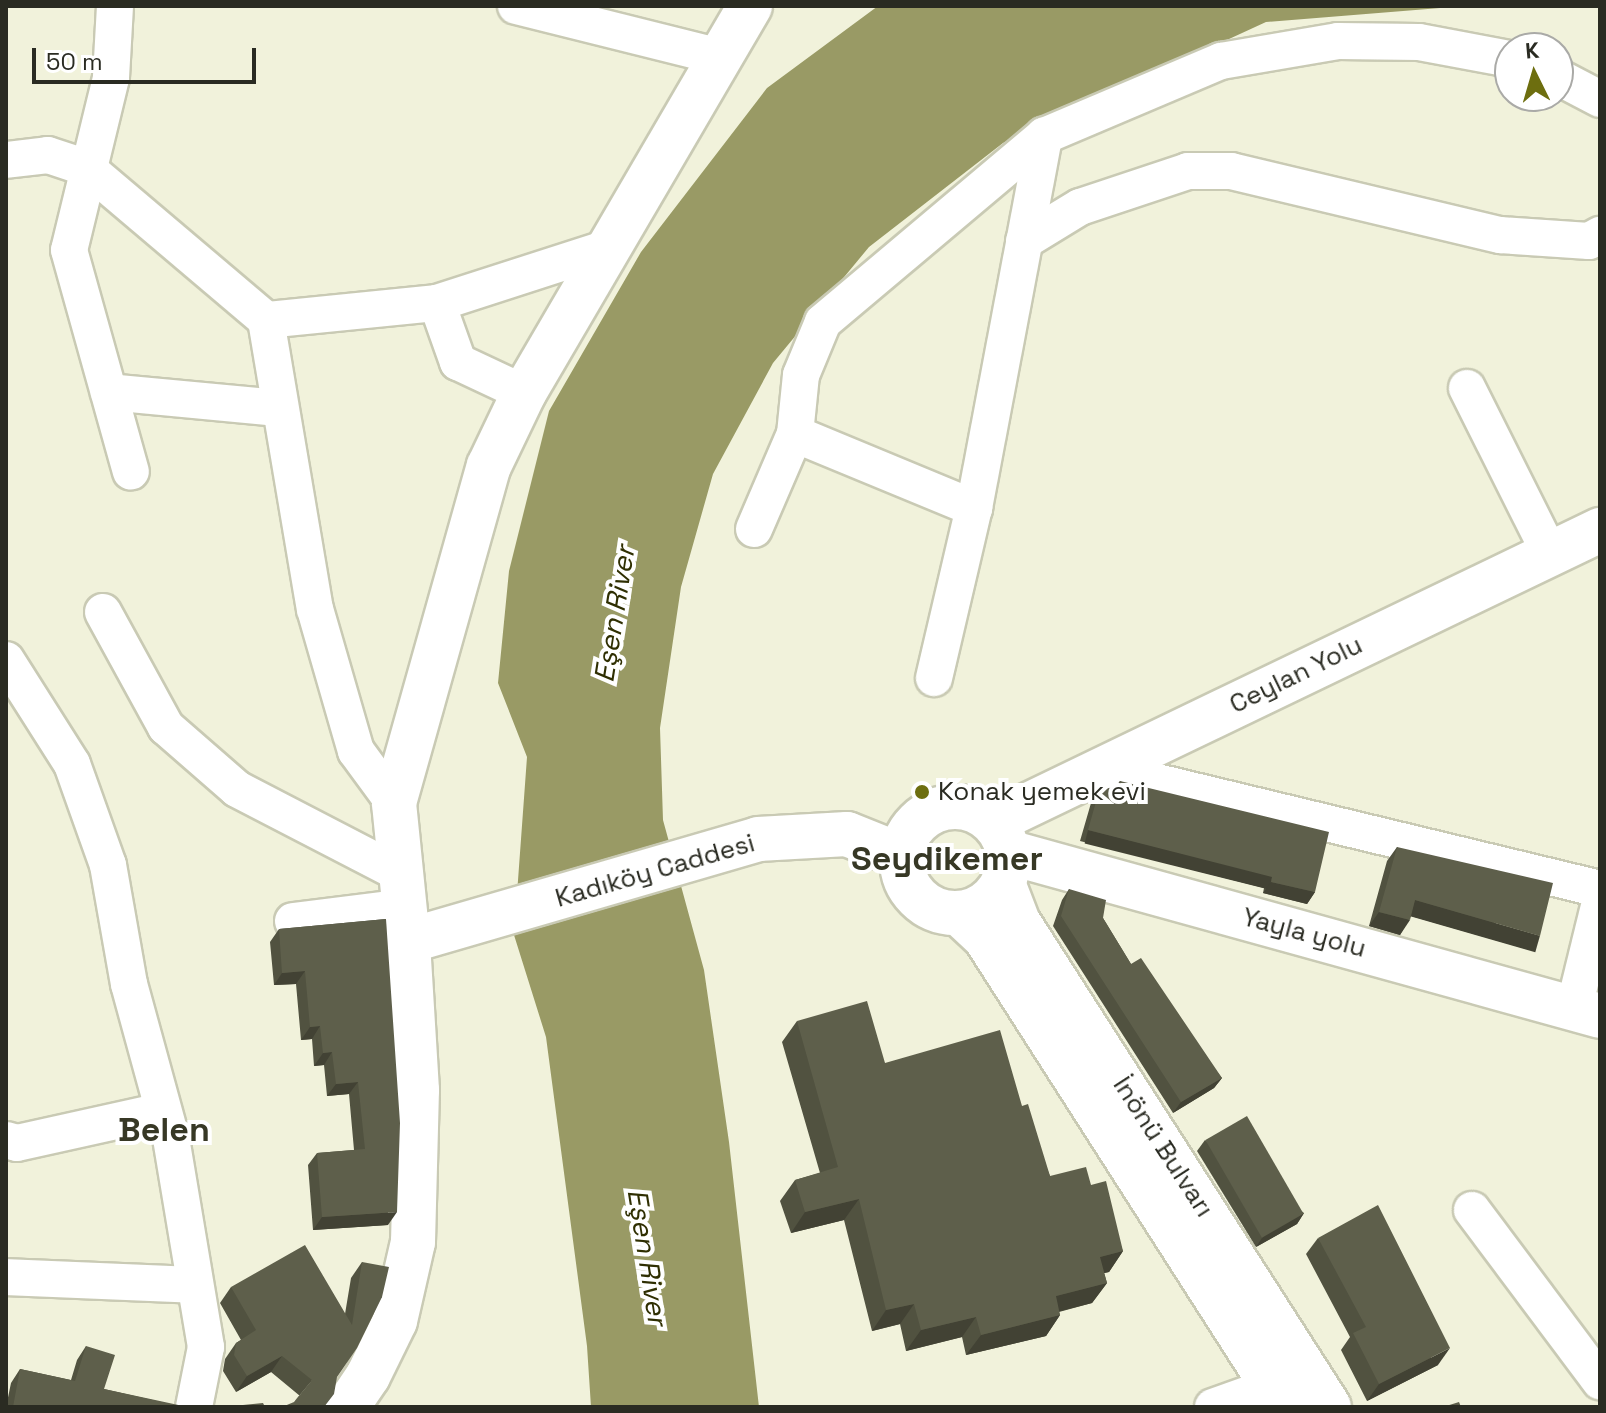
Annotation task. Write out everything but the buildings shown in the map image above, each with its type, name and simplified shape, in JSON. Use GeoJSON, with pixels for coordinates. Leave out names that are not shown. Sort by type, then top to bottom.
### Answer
{"type":"FeatureCollection","features":[{"type":"Feature","properties":{"kind":"street"},"geometry":{"type":"LineString","coordinates":[[115,6],[111,78],[69,250],[131,472]]}},
{"type":"Feature","properties":{"kind":"street"},"geometry":{"type":"LineString","coordinates":[[516,6],[720,57]]}},
{"type":"Feature","properties":{"kind":"street"},"geometry":{"type":"LineString","coordinates":[[347,1407],[368,1376],[395,1321],[413,1242],[417,1090],[405,907],[394,803],[489,466],[524,393],[750,6]]}},
{"type":"Feature","properties":{"kind":"street"},"geometry":{"type":"LineString","coordinates":[[754,529],[795,434],[801,375],[823,322],[1044,136],[1221,61],[1338,41],[1419,42],[1494,56]]}},
{"type":"Feature","properties":{"kind":"street"},"geometry":{"type":"LineString","coordinates":[[1574,85],[1600,99]]}},
{"type":"Feature","properties":{"kind":"street"},"geometry":{"type":"LineString","coordinates":[[934,678],[974,508],[1044,136]]}},
{"type":"Feature","properties":{"kind":"street"},"geometry":{"type":"LineString","coordinates":[[6,160],[48,155],[87,168],[266,320],[315,609],[356,751],[394,803]]}},
{"type":"Feature","properties":{"kind":"street"},"geometry":{"type":"LineString","coordinates":[[1024,241],[1080,207],[1188,171],[1231,171],[1500,235],[1589,241],[1600,235]]}},
{"type":"Feature","properties":{"kind":"street"},"geometry":{"type":"LineString","coordinates":[[266,320],[437,303],[610,247]]}},
{"type":"Feature","properties":{"kind":"street"},"geometry":{"type":"LineString","coordinates":[[437,303],[458,362],[524,393]]}},
{"type":"Feature","properties":{"kind":"street"},"geometry":{"type":"LineString","coordinates":[[1467,388],[1549,552]]}},
{"type":"Feature","properties":{"kind":"street"},"geometry":{"type":"LineString","coordinates":[[109,392],[279,408]]}},
{"type":"Feature","properties":{"kind":"street"},"geometry":{"type":"LineString","coordinates":[[795,434],[974,508]]}},
{"type":"Feature","properties":{"kind":"street","name":"Ceylan Yolu"},"geometry":{"type":"LineString","coordinates":[[1001,852],[1103,769],[1600,530]]}},
{"type":"Feature","properties":{"kind":"street"},"geometry":{"type":"LineString","coordinates":[[103,612],[166,727],[237,789],[405,907]]}},
{"type":"Feature","properties":{"kind":"street"},"geometry":{"type":"LineString","coordinates":[[6,660],[72,764],[108,865],[129,984],[161,1111],[171,1138],[206,1347],[194,1407]]}},
{"type":"Feature","properties":{"kind":"street"},"geometry":{"type":"LineString","coordinates":[[1103,769],[1600,889]]}},
{"type":"Feature","properties":{"kind":"street"},"geometry":{"type":"LineString","coordinates":[[964,808],[1001,852],[992,899],[977,909],[960,914],[941,912],[924,904],[911,891],[903,875],[902,856],[906,839],[916,824],[931,812],[964,808]]}},
{"type":"Feature","properties":{"kind":"street","name":"Kadıköy Caddesi"},"geometry":{"type":"LineString","coordinates":[[405,907],[479,922],[758,839],[847,834],[902,856]]}},
{"type":"Feature","properties":{"kind":"street","name":"Yayla yolu"},"geometry":{"type":"LineString","coordinates":[[1001,852],[1587,1012]]}},
{"type":"Feature","properties":{"kind":"street","name":"İnönü Bulvarı"},"geometry":{"type":"LineString","coordinates":[[1001,852],[1018,922],[1287,1386]]}},
{"type":"Feature","properties":{"kind":"street"},"geometry":{"type":"LineString","coordinates":[[1587,1012],[1600,902]]}},
{"type":"Feature","properties":{"kind":"street"},"geometry":{"type":"LineString","coordinates":[[293,921],[405,907]]}},
{"type":"Feature","properties":{"kind":"street","name":"İnönü Bulvarı"},"geometry":{"type":"LineString","coordinates":[[960,914],[985,937],[1287,1386],[1329,1407]]}},
{"type":"Feature","properties":{"kind":"street"},"geometry":{"type":"LineString","coordinates":[[6,1140],[17,1143],[161,1111]]}},
{"type":"Feature","properties":{"kind":"street"},"geometry":{"type":"LineString","coordinates":[[1472,1210],[1600,1381]]}},
{"type":"Feature","properties":{"kind":"street"},"geometry":{"type":"LineString","coordinates":[[6,1277],[194,1285]]}},
{"type":"Feature","properties":{"kind":"street"},"geometry":{"type":"LineString","coordinates":[[1213,1407],[1287,1386]]}},
{"type":"Feature","properties":{"kind":"water","name":"Eşen River"},"geometry":{"type":"Polygon","coordinates":[[[878,6],[1465,6],[1266,22],[1003,143],[869,247],[773,363],[713,474],[681,587],[660,728],[663,820],[704,970],[729,1142],[759,1407],[591,1407],[587,1346],[546,1037],[514,935],[527,757],[498,683],[509,571],[549,411],[641,252],[767,88],[878,6]]]}},
{"type":"Feature","properties":{"kind":"place","name":"Konak yemek evi"},"geometry":{"type":"Point","coordinates":[922,792]}},
{"type":"Feature","properties":{"kind":"district","name":"Seydikemer"},"geometry":{"type":"Point","coordinates":[947,859]}},
{"type":"Feature","properties":{"kind":"district","name":"Belen"},"geometry":{"type":"Point","coordinates":[164,1130]}}]}
